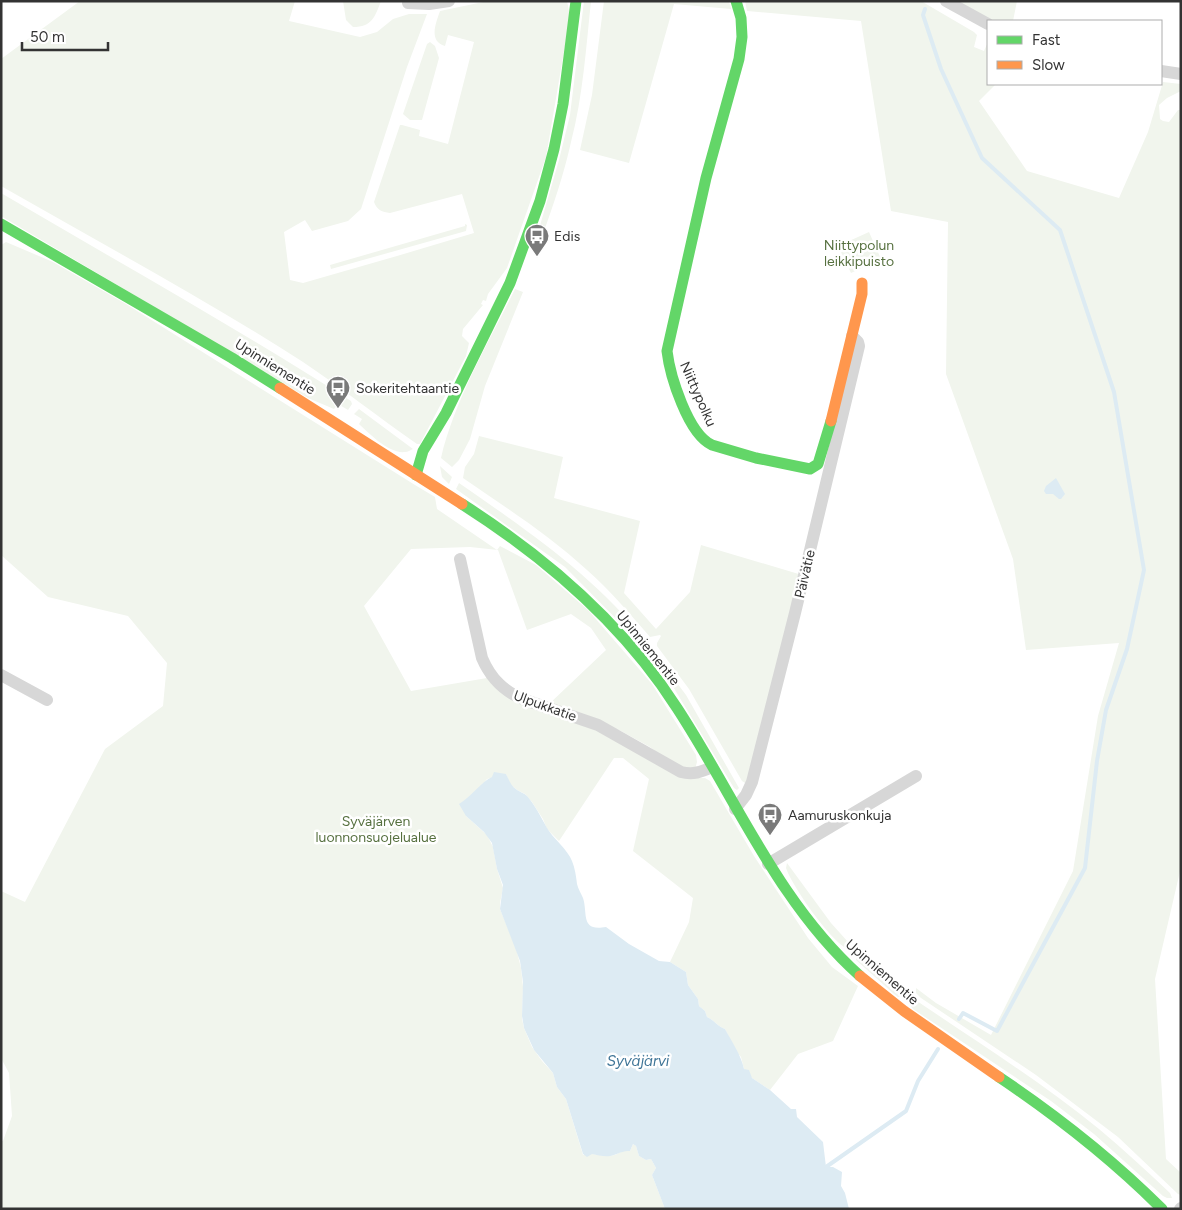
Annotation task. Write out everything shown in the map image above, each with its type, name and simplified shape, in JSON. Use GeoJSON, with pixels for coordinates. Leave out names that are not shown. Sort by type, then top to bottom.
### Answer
{"type":"FeatureCollection","features":[{"type":"Feature","properties":{"kind":"street"},"geometry":{"type":"LineString","coordinates":[[408,3],[429,4],[449,1]]}},
{"type":"Feature","properties":{"kind":"street"},"geometry":{"type":"LineString","coordinates":[[416,475],[423,451],[446,413],[510,283],[540,201],[554,149],[563,104],[576,1]]}},
{"type":"Feature","properties":{"kind":"street","name":"Niittypolku"},"geometry":{"type":"LineString","coordinates":[[736,1],[741,18],[742,37],[739,59],[706,178],[667,351],[680,397],[701,438],[714,446],[788,466],[810,469],[818,464],[821,459],[852,336],[862,294],[862,283]]}},
{"type":"Feature","properties":{"kind":"street"},"geometry":{"type":"LineString","coordinates":[[946,1],[987,23]]}},
{"type":"Feature","properties":{"kind":"street"},"geometry":{"type":"LineString","coordinates":[[1162,71],[1181,74]]}},
{"type":"Feature","properties":{"kind":"street","name":"Upinniementie"},"geometry":{"type":"LineString","coordinates":[[1,224],[232,358],[502,532],[562,578],[617,631],[654,675],[701,746],[735,809],[768,864],[817,931],[868,983],[900,1009],[1066,1124],[1104,1154],[1162,1209]]}},
{"type":"Feature","properties":{"kind":"street","name":"Päivätie"},"geometry":{"type":"LineString","coordinates":[[735,809],[746,795],[752,782],[795,612],[859,346],[852,336]]}},
{"type":"Feature","properties":{"kind":"street"},"geometry":{"type":"LineString","coordinates":[[416,475],[435,454],[446,413]]}},
{"type":"Feature","properties":{"kind":"street","name":"Ulpukkatie"},"geometry":{"type":"LineString","coordinates":[[460,559],[482,658],[487,670],[500,686],[525,700],[598,725],[681,772],[687,774],[700,773],[712,767]]}},
{"type":"Feature","properties":{"kind":"street"},"geometry":{"type":"LineString","coordinates":[[1,675],[47,700]]}},
{"type":"Feature","properties":{"kind":"street"},"geometry":{"type":"LineString","coordinates":[[768,864],[916,776]]}},
{"type":"Feature","properties":{"kind":"green space"},"geometry":{"type":"Polygon","coordinates":[[[80,1],[295,1],[289,21],[360,37],[377,32],[393,19],[409,14],[427,14],[407,67],[361,209],[348,221],[312,231],[305,220],[284,232],[290,280],[303,283],[474,233],[462,194],[390,213],[380,210],[374,202],[400,125],[420,130],[419,136],[448,144],[474,42],[448,35],[445,46],[440,44],[436,40],[435,31],[440,11],[488,1],[567,1],[570,16],[546,157],[507,268],[488,294],[486,301],[483,300],[481,304],[483,305],[463,329],[462,336],[469,343],[466,356],[420,444],[417,444],[303,362],[266,339],[1,186],[1,59],[80,1]]]}},
{"type":"Feature","properties":{"kind":"green space"},"geometry":{"type":"Polygon","coordinates":[[[343,1],[381,1],[377,12],[369,23],[353,27],[346,20],[343,1]]]}},
{"type":"Feature","properties":{"kind":"green space"},"geometry":{"type":"Polygon","coordinates":[[[584,1],[591,1],[584,72],[575,125],[562,178],[540,239],[539,229],[570,115],[584,1]]]}},
{"type":"Feature","properties":{"kind":"green space"},"geometry":{"type":"Polygon","coordinates":[[[604,1],[729,1],[731,9],[674,4],[629,163],[580,150],[592,95],[604,1]]]}},
{"type":"Feature","properties":{"kind":"green space"},"geometry":{"type":"Polygon","coordinates":[[[745,1],[921,1],[974,32],[977,35],[974,47],[984,51],[987,44],[987,85],[995,85],[979,101],[1027,171],[1119,198],[1148,132],[1163,82],[1181,84],[1181,91],[1167,98],[1159,105],[1160,119],[1163,121],[1169,122],[1178,110],[1181,110],[1181,867],[1155,979],[1166,1159],[1181,1173],[1181,1195],[1118,1137],[1036,1075],[916,993],[916,988],[936,1003],[991,1035],[1073,871],[1098,716],[1119,643],[1026,650],[1013,559],[946,374],[948,222],[891,211],[861,21],[747,11],[745,1]]]}},
{"type":"Feature","properties":{"kind":"green space"},"geometry":{"type":"Polygon","coordinates":[[[955,1],[1017,1],[1013,20],[991,20],[955,1]]]}},
{"type":"Feature","properties":{"kind":"green space"},"geometry":{"type":"Polygon","coordinates":[[[430,42],[435,46],[439,58],[422,120],[410,120],[403,114],[427,44],[430,42]]]}},
{"type":"Feature","properties":{"kind":"green space"},"geometry":{"type":"Polygon","coordinates":[[[1,193],[265,347],[351,401],[352,404],[348,410],[338,404],[334,409],[308,398],[1,216],[1,193]]]}},
{"type":"Feature","properties":{"kind":"green space"},"geometry":{"type":"Polygon","coordinates":[[[465,224],[467,225],[466,231],[331,269],[330,265],[465,226],[465,224]]]}},
{"type":"Feature","properties":{"kind":"green space","name":"Niittypolun leikkipuisto"},"geometry":{"type":"Polygon","coordinates":[[[869,232],[881,259],[851,273],[838,246],[869,232]]]}},
{"type":"Feature","properties":{"kind":"green space","name":"Syväjärven luonnonsuojelualue"},"geometry":{"type":"Polygon","coordinates":[[[6,242],[53,262],[126,304],[435,497],[437,509],[497,550],[470,547],[411,549],[364,606],[411,691],[487,678],[527,706],[601,732],[695,778],[705,778],[710,781],[754,856],[808,938],[832,967],[858,986],[833,1041],[798,1054],[770,1090],[752,1078],[744,1069],[741,1057],[735,1050],[725,1029],[707,1017],[705,1011],[699,1006],[698,999],[688,985],[686,972],[670,962],[689,922],[693,898],[633,851],[649,779],[623,758],[614,758],[559,841],[547,829],[532,802],[525,794],[510,784],[506,774],[487,779],[466,816],[487,835],[493,847],[503,888],[500,909],[516,948],[521,968],[523,987],[522,1019],[524,1028],[532,1047],[553,1073],[557,1087],[566,1099],[583,1155],[615,1155],[623,1151],[630,1151],[633,1144],[636,1146],[639,1156],[646,1160],[651,1159],[656,1168],[652,1175],[665,1209],[1,1209],[1,1141],[3,1141],[12,1116],[9,1073],[1,1058],[1,891],[25,902],[105,749],[163,706],[167,663],[128,616],[48,597],[1,555],[1,245],[6,242]]]}},
{"type":"Feature","properties":{"kind":"green space"},"geometry":{"type":"Polygon","coordinates":[[[515,289],[523,292],[485,386],[470,439],[459,460],[452,467],[441,458],[447,436],[463,393],[515,289]]]}},
{"type":"Feature","properties":{"kind":"green space"},"geometry":{"type":"Polygon","coordinates":[[[359,409],[413,449],[399,452],[386,447],[359,424],[362,419],[354,414],[359,409]]]}},
{"type":"Feature","properties":{"kind":"green space"},"geometry":{"type":"Polygon","coordinates":[[[479,436],[563,457],[554,498],[640,521],[624,593],[656,629],[690,592],[701,545],[802,575],[748,781],[745,783],[742,781],[689,689],[657,646],[661,636],[650,637],[612,594],[558,545],[463,478],[465,467],[474,454],[479,436]]]}},
{"type":"Feature","properties":{"kind":"green space"},"geometry":{"type":"Polygon","coordinates":[[[440,466],[452,477],[449,484],[442,477],[440,466]]]}},
{"type":"Feature","properties":{"kind":"green space"},"geometry":{"type":"Polygon","coordinates":[[[459,483],[535,537],[582,575],[626,617],[646,641],[644,644],[640,643],[565,567],[456,489],[459,483]]]}},
{"type":"Feature","properties":{"kind":"green space"},"geometry":{"type":"Polygon","coordinates":[[[500,546],[536,565],[588,610],[652,684],[696,755],[695,769],[675,766],[650,747],[621,731],[587,716],[549,704],[606,650],[591,628],[571,614],[527,630],[497,550],[500,546]]]}},
{"type":"Feature","properties":{"kind":"green space"},"geometry":{"type":"Polygon","coordinates":[[[653,651],[686,695],[739,788],[737,790],[734,788],[669,680],[651,656],[653,651]]]}},
{"type":"Feature","properties":{"kind":"green space"},"geometry":{"type":"Polygon","coordinates":[[[787,863],[831,923],[849,943],[848,949],[832,936],[813,913],[790,876],[786,868],[787,863]]]}},
{"type":"Feature","properties":{"kind":"green space"},"geometry":{"type":"Polygon","coordinates":[[[857,954],[860,954],[902,990],[904,993],[902,996],[898,997],[894,994],[856,960],[857,954]]]}},
{"type":"Feature","properties":{"kind":"green space"},"geometry":{"type":"Polygon","coordinates":[[[912,999],[1008,1062],[1077,1112],[1135,1161],[1170,1193],[1172,1198],[1163,1196],[1094,1134],[1051,1101],[913,1009],[909,1004],[912,999]]]}},
{"type":"Feature","properties":{"kind":"water"},"geometry":{"type":"Polygon","coordinates":[[[1056,478],[1065,494],[1061,499],[1053,494],[1046,494],[1044,491],[1046,486],[1056,478]]]}},
{"type":"Feature","properties":{"kind":"water","name":"Syväjärvi"},"geometry":{"type":"Polygon","coordinates":[[[494,772],[506,774],[513,787],[527,796],[549,832],[570,857],[575,869],[577,886],[583,898],[589,924],[592,927],[606,927],[629,944],[659,961],[670,962],[686,972],[688,985],[698,999],[699,1006],[705,1011],[707,1017],[725,1029],[739,1054],[744,1069],[749,1070],[752,1078],[770,1090],[791,1109],[796,1109],[797,1117],[823,1142],[826,1167],[833,1167],[842,1172],[841,1186],[849,1209],[665,1209],[652,1175],[656,1168],[651,1159],[646,1160],[639,1156],[636,1146],[633,1144],[630,1151],[611,1156],[592,1154],[587,1157],[583,1154],[566,1099],[557,1087],[553,1073],[534,1050],[524,1028],[522,1016],[523,982],[520,961],[500,909],[503,885],[497,869],[492,843],[484,832],[466,816],[459,804],[492,777],[494,772]]]}},
{"type":"Feature","properties":{"kind":"waterway"},"geometry":{"type":"LineString","coordinates":[[925,9],[923,15],[941,69],[982,158],[1060,230],[1114,392],[1144,570],[1127,649],[1106,710],[1097,761],[1085,868],[997,1031],[963,1013],[959,1019]]}},
{"type":"Feature","properties":{"kind":"waterway"},"geometry":{"type":"LineString","coordinates":[[826,1167],[906,1111],[918,1081],[938,1049]]}},
{"type":"Feature","properties":{"kind":"traffic: fast"},"geometry":{"type":"LineString","coordinates":[[416,475],[423,451],[446,413],[510,283],[540,201],[554,149],[563,104],[576,1]]}},
{"type":"Feature","properties":{"kind":"traffic: fast"},"geometry":{"type":"LineString","coordinates":[[736,1],[741,18],[742,37],[739,59],[706,178],[667,351],[669,362],[676,389],[688,417],[703,439],[712,445],[756,458],[810,469],[818,464],[831,421]]}},
{"type":"Feature","properties":{"kind":"traffic: fast"},"geometry":{"type":"LineString","coordinates":[[1,224],[232,358],[280,388]]}},
{"type":"Feature","properties":{"kind":"traffic: fast"},"geometry":{"type":"LineString","coordinates":[[462,504],[553,570],[608,621],[633,649],[677,708],[782,883],[805,916],[831,947],[860,976]]}},
{"type":"Feature","properties":{"kind":"traffic: fast"},"geometry":{"type":"LineString","coordinates":[[999,1077],[1084,1139],[1162,1209]]}},
{"type":"Feature","properties":{"kind":"traffic: slow"},"geometry":{"type":"LineString","coordinates":[[831,421],[862,294],[862,283]]}},
{"type":"Feature","properties":{"kind":"traffic: slow"},"geometry":{"type":"LineString","coordinates":[[280,388],[462,504]]}},
{"type":"Feature","properties":{"kind":"traffic: slow"},"geometry":{"type":"LineString","coordinates":[[860,976],[904,1011],[999,1077]]}},
{"type":"Feature","properties":{"kind":"place","name":"Edis"},"geometry":{"type":"Point","coordinates":[537,257]}},
{"type":"Feature","properties":{"kind":"place","name":"Sokeritehtaantie"},"geometry":{"type":"Point","coordinates":[338,409]}},
{"type":"Feature","properties":{"kind":"place","name":"Aamuruskonkuja"},"geometry":{"type":"Point","coordinates":[770,836]}}]}
